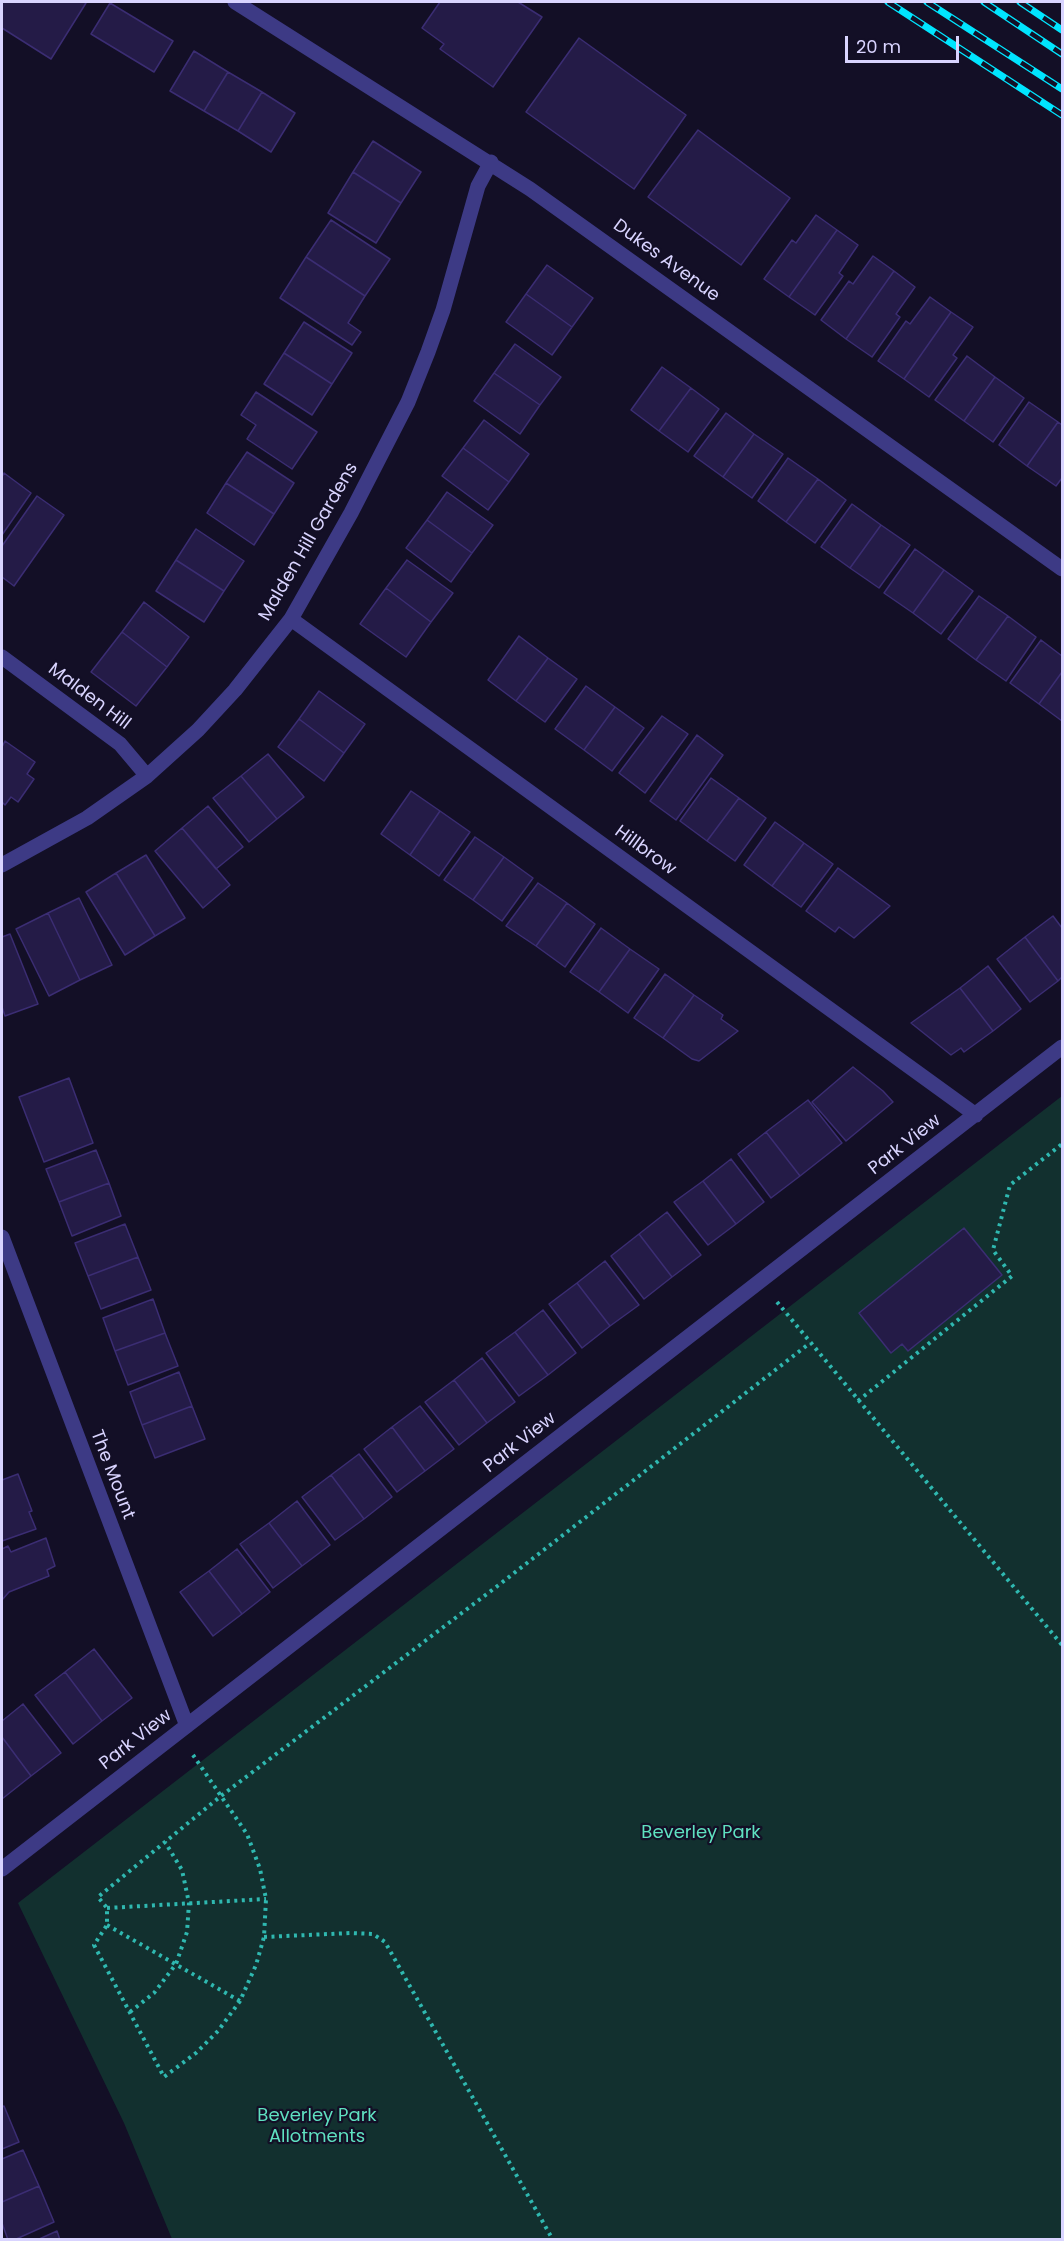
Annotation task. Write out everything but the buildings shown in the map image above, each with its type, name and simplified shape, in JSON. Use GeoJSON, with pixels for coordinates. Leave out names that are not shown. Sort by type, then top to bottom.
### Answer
{"type":"FeatureCollection","features":[{"type":"Feature","properties":{"kind":"street","name":"Dukes Avenue"},"geometry":{"type":"LineString","coordinates":[[236,2],[491,162],[1062,569]]}},
{"type":"Feature","properties":{"kind":"street","name":"Malden Hill Gardens"},"geometry":{"type":"LineString","coordinates":[[2,866],[87,818],[147,776],[198,730],[235,690],[291,619],[351,513],[408,402],[443,310],[478,186],[491,162]]}},
{"type":"Feature","properties":{"kind":"street","name":"Hillbrow"},"geometry":{"type":"LineString","coordinates":[[291,619],[975,1115]]}},
{"type":"Feature","properties":{"kind":"street","name":"Malden Hill"},"geometry":{"type":"LineString","coordinates":[[2,657],[120,744],[147,776]]}},
{"type":"Feature","properties":{"kind":"street","name":"Park View"},"geometry":{"type":"LineString","coordinates":[[2,1869],[1062,1047]]}},
{"type":"Feature","properties":{"kind":"street","name":"The Mount"},"geometry":{"type":"LineString","coordinates":[[2,1237],[182,1729]]}},
{"type":"Feature","properties":{"kind":"path"},"geometry":{"type":"LineString","coordinates":[[858,1401],[1012,1276],[993,1250],[1010,1185],[1062,1144]]}},
{"type":"Feature","properties":{"kind":"path"},"geometry":{"type":"LineString","coordinates":[[761,1281],[1062,1645]]}},
{"type":"Feature","properties":{"kind":"path"},"geometry":{"type":"LineString","coordinates":[[182,1729],[221,1796],[247,1834],[260,1869],[266,1899],[264,1937],[256,1965],[240,2001],[218,2031],[196,2053],[164,2077],[94,1945],[108,1925],[107,1908],[98,1897],[221,1796],[810,1343]]}},
{"type":"Feature","properties":{"kind":"path"},"geometry":{"type":"LineString","coordinates":[[130,2012],[154,1994],[176,1964],[187,1932],[189,1904],[183,1870],[165,1842]]}},
{"type":"Feature","properties":{"kind":"path"},"geometry":{"type":"LineString","coordinates":[[107,1908],[266,1899]]}},
{"type":"Feature","properties":{"kind":"path"},"geometry":{"type":"LineString","coordinates":[[108,1925],[240,2001]]}},
{"type":"Feature","properties":{"kind":"path"},"geometry":{"type":"LineString","coordinates":[[264,1937],[351,1932],[373,1934],[385,1942],[553,2240]]}},
{"type":"Feature","properties":{"kind":"green space","name":"Beverley Park"},"geometry":{"type":"Polygon","coordinates":[[[1062,1096],[1062,2239],[172,2239],[124,2123],[18,1903],[1062,1096]]]}},
{"type":"Feature","properties":{"kind":"railway"},"geometry":{"type":"LineString","coordinates":[[888,2],[1062,115]]}},
{"type":"Feature","properties":{"kind":"railway"},"geometry":{"type":"LineString","coordinates":[[927,2],[1062,89]]}},
{"type":"Feature","properties":{"kind":"railway"},"geometry":{"type":"LineString","coordinates":[[984,2],[1062,54]]}},
{"type":"Feature","properties":{"kind":"railway"},"geometry":{"type":"LineString","coordinates":[[1020,2],[1062,30]]}},
{"type":"Feature","properties":{"kind":"park label","name":"Beverley Park Allotments"},"geometry":{"type":"Point","coordinates":[317,2126]}}]}
